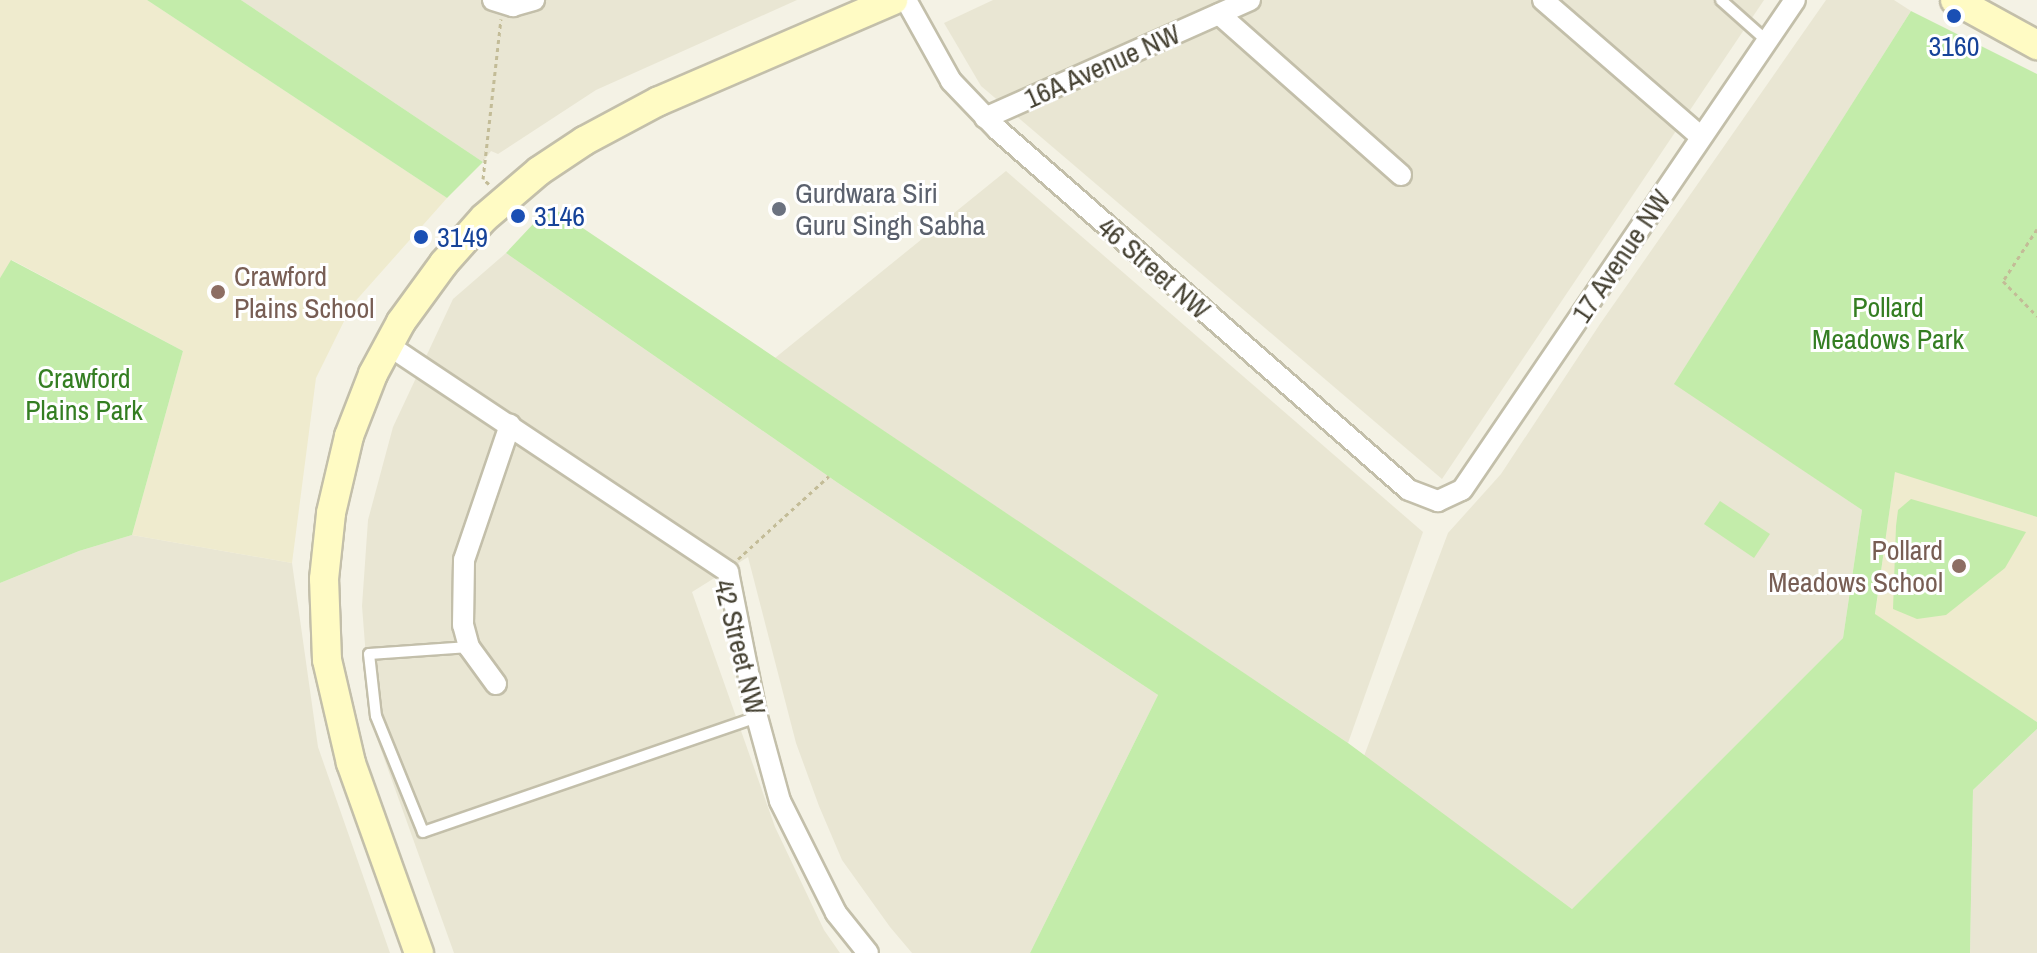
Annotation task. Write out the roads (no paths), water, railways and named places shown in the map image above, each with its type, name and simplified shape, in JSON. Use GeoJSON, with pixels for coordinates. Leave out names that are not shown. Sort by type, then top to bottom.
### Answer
{"type":"FeatureCollection","features":[{"type":"Feature","properties":{"kind":"street"},"geometry":{"type":"LineString","coordinates":[[499,2],[513,6],[534,0]]}},
{"type":"Feature","properties":{"kind":"street"},"geometry":{"type":"LineString","coordinates":[[419,953],[343,738],[331,686],[324,631],[326,546],[339,475],[360,406],[388,345],[424,289],[462,241],[503,200],[562,155],[659,101],[893,0]]}},
{"type":"Feature","properties":{"kind":"street","name":"46 Street NW"},"geometry":{"type":"LineString","coordinates":[[906,0],[942,68],[985,118],[1409,490],[1438,501]]}},
{"type":"Feature","properties":{"kind":"street","name":"16A Avenue NW"},"geometry":{"type":"LineString","coordinates":[[985,118],[1250,0]]}},
{"type":"Feature","properties":{"kind":"street"},"geometry":{"type":"LineString","coordinates":[[1543,0],[1701,137]]}},
{"type":"Feature","properties":{"kind":"street","name":"17 Avenue NW"},"geometry":{"type":"LineString","coordinates":[[1438,501],[1462,490],[1795,0]]}},
{"type":"Feature","properties":{"kind":"street"},"geometry":{"type":"LineString","coordinates":[[1955,0],[2037,45]]}},
{"type":"Feature","properties":{"kind":"street"},"geometry":{"type":"LineString","coordinates":[[1219,14],[1401,175]]}},
{"type":"Feature","properties":{"kind":"street","name":"42 Street NW"},"geometry":{"type":"LineString","coordinates":[[388,345],[728,572],[757,717],[780,801],[836,913],[868,953]]}},
{"type":"Feature","properties":{"kind":"street"},"geometry":{"type":"LineString","coordinates":[[496,684],[469,647],[463,625],[464,560],[510,425]]}},
{"type":"Feature","properties":{"kind":"lane"},"geometry":{"type":"LineString","coordinates":[[1721,0],[1767,41]]}},
{"type":"Feature","properties":{"kind":"lane"},"geometry":{"type":"LineString","coordinates":[[469,647],[369,654],[376,716],[423,832],[757,717]]}},
{"type":"Feature","properties":{"kind":"place","name":"3160"},"geometry":{"type":"Point","coordinates":[1954,16]}},
{"type":"Feature","properties":{"kind":"place","name":"Gurdwara Siri Guru Singh Sabha"},"geometry":{"type":"Point","coordinates":[779,209]}},
{"type":"Feature","properties":{"kind":"place","name":"3146"},"geometry":{"type":"Point","coordinates":[518,216]}},
{"type":"Feature","properties":{"kind":"place","name":"3149"},"geometry":{"type":"Point","coordinates":[421,237]}},
{"type":"Feature","properties":{"kind":"place","name":"Crawford Plains School"},"geometry":{"type":"Point","coordinates":[218,292]}},
{"type":"Feature","properties":{"kind":"place","name":"Pollard Meadows School"},"geometry":{"type":"Point","coordinates":[1959,566]}},
{"type":"Feature","properties":{"kind":"park label","name":"Pollard Meadows Park"},"geometry":{"type":"Point","coordinates":[1888,323]}},
{"type":"Feature","properties":{"kind":"park label","name":"Crawford Plains Park"},"geometry":{"type":"Point","coordinates":[84,394]}}]}
